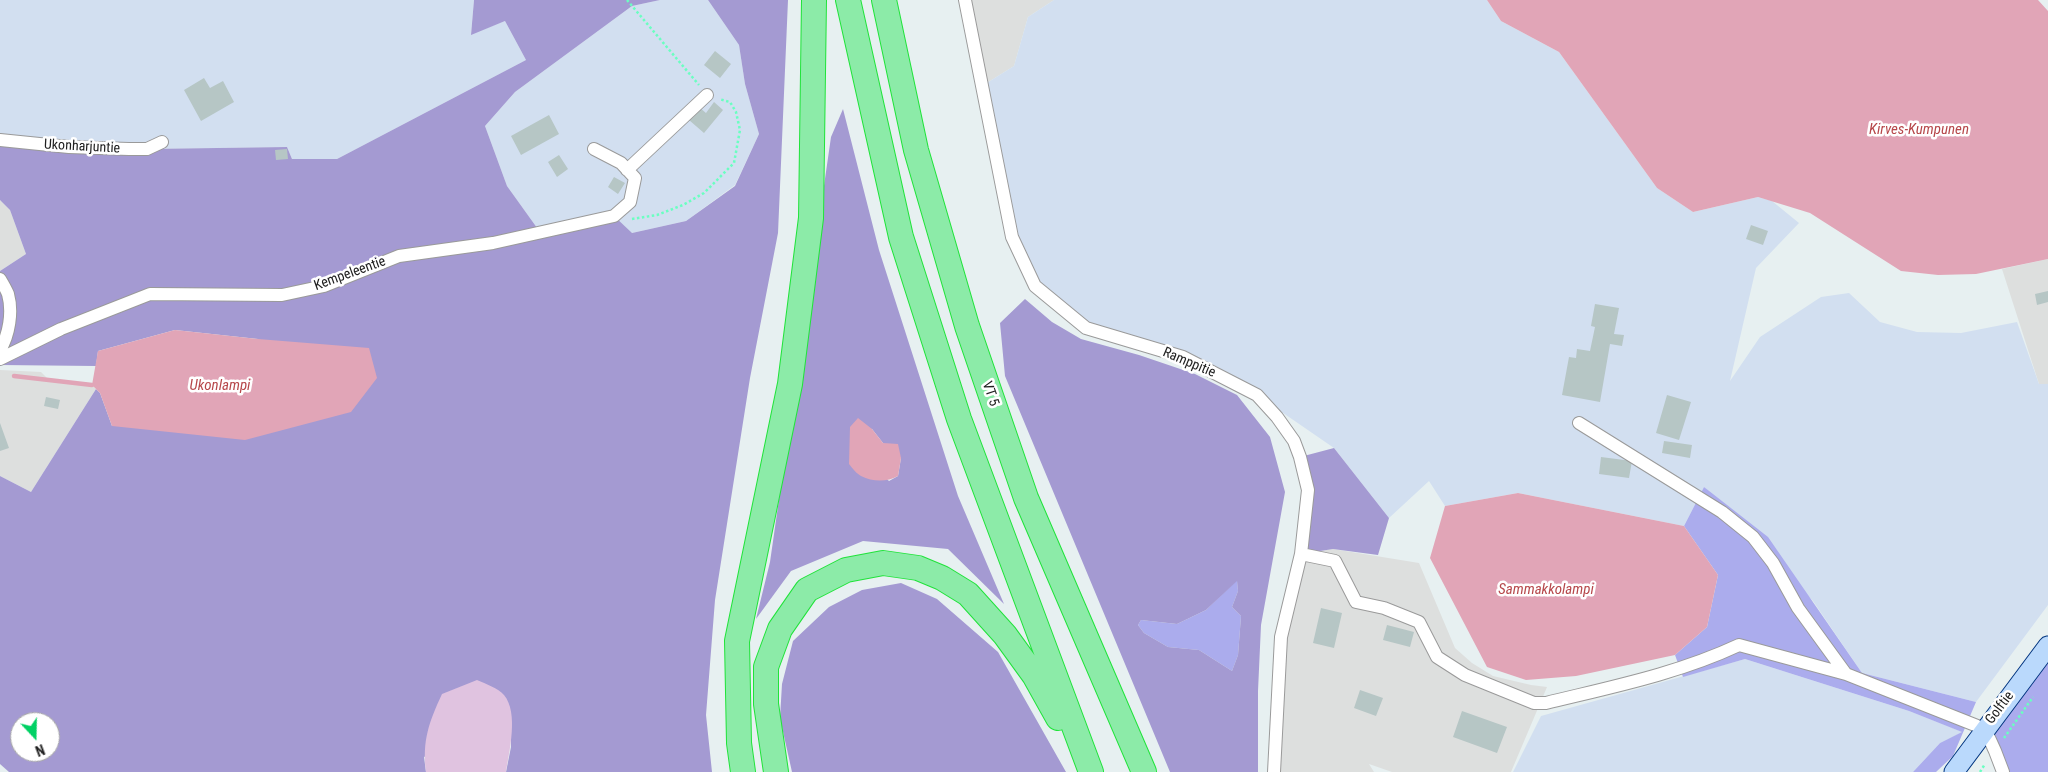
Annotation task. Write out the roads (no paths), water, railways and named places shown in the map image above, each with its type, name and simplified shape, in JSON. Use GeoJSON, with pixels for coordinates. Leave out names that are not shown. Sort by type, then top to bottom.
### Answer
{"type":"FeatureCollection","features":[{"type":"Feature","properties":{"kind":"highway"},"geometry":{"type":"LineString","coordinates":[[743,772],[739,743],[737,641],[790,384],[812,218],[814,0]]}},
{"type":"Feature","properties":{"kind":"highway"},"geometry":{"type":"LineString","coordinates":[[848,0],[901,237],[959,419],[1089,772]]}},
{"type":"Feature","properties":{"kind":"highway","name":"VT 5"},"geometry":{"type":"LineString","coordinates":[[884,0],[916,150],[967,326],[1026,498],[1144,772]]}},
{"type":"Feature","properties":{"kind":"highway"},"geometry":{"type":"LineString","coordinates":[[776,772],[766,704],[766,667],[780,629],[807,590],[846,570],[883,563],[918,568],[942,578],[968,594],[1005,635],[1034,675],[1089,772]]}},
{"type":"Feature","properties":{"kind":"street","name":"Ramppitie"},"geometry":{"type":"LineString","coordinates":[[965,0],[1012,237],[1035,286],[1086,328],[1183,357],[1257,395],[1294,440],[1308,490],[1301,554],[1281,637],[1274,772]]}},
{"type":"Feature","properties":{"kind":"street"},"geometry":{"type":"LineString","coordinates":[[594,149],[620,163],[627,170],[707,95]]}},
{"type":"Feature","properties":{"kind":"street","name":"Ukonharjuntie"},"geometry":{"type":"LineString","coordinates":[[0,140],[69,147],[129,149],[146,149],[162,142]]}},
{"type":"Feature","properties":{"kind":"street","name":"Kempeleentie"},"geometry":{"type":"LineString","coordinates":[[0,359],[61,329],[150,294],[282,295],[324,286],[399,256],[493,243],[614,216],[630,202],[635,178],[627,170]]}},
{"type":"Feature","properties":{"kind":"street"},"geometry":{"type":"LineString","coordinates":[[0,279],[8,293],[10,318],[4,344],[0,350]]}},
{"type":"Feature","properties":{"kind":"street"},"geometry":{"type":"LineString","coordinates":[[1579,423],[1722,512],[1753,537],[1773,563],[1798,608],[1846,674]]}},
{"type":"Feature","properties":{"kind":"street"},"geometry":{"type":"LineString","coordinates":[[1301,554],[1335,561],[1356,602],[1384,608],[1419,622],[1437,657],[1465,675],[1534,703],[1546,703],[1661,675],[1705,661],[1739,645],[1846,674],[1985,729],[1996,751],[2002,772]]}},
{"type":"Feature","properties":{"kind":"street","name":"Golftie"},"geometry":{"type":"LineString","coordinates":[[1954,772],[2048,646]]}},
{"type":"Feature","properties":{"kind":"water","name":"Kirves-Kumpunen"},"geometry":{"type":"Polygon","coordinates":[[[1487,0],[2038,0],[2048,11],[2048,259],[1976,274],[1938,275],[1901,271],[1810,213],[1758,197],[1693,212],[1657,188],[1559,52],[1501,21],[1487,0]]]}},
{"type":"Feature","properties":{"kind":"water","name":"Ukonlampi"},"geometry":{"type":"Polygon","coordinates":[[[175,330],[369,348],[377,378],[351,412],[245,440],[112,426],[100,393],[92,385],[98,351],[175,330]]]}},
{"type":"Feature","properties":{"kind":"water"},"geometry":{"type":"Polygon","coordinates":[[[858,418],[872,429],[883,443],[898,444],[901,458],[898,476],[885,480],[870,479],[859,475],[849,464],[850,427],[858,418]]]}},
{"type":"Feature","properties":{"kind":"water","name":"Sammakkolampi"},"geometry":{"type":"Polygon","coordinates":[[[1518,493],[1684,526],[1718,575],[1707,627],[1675,655],[1576,676],[1526,680],[1487,667],[1430,558],[1445,506],[1518,493]]]}},
{"type":"Feature","properties":{"kind":"waterway"},"geometry":{"type":"LineString","coordinates":[[14,376],[92,385]]}}]}
